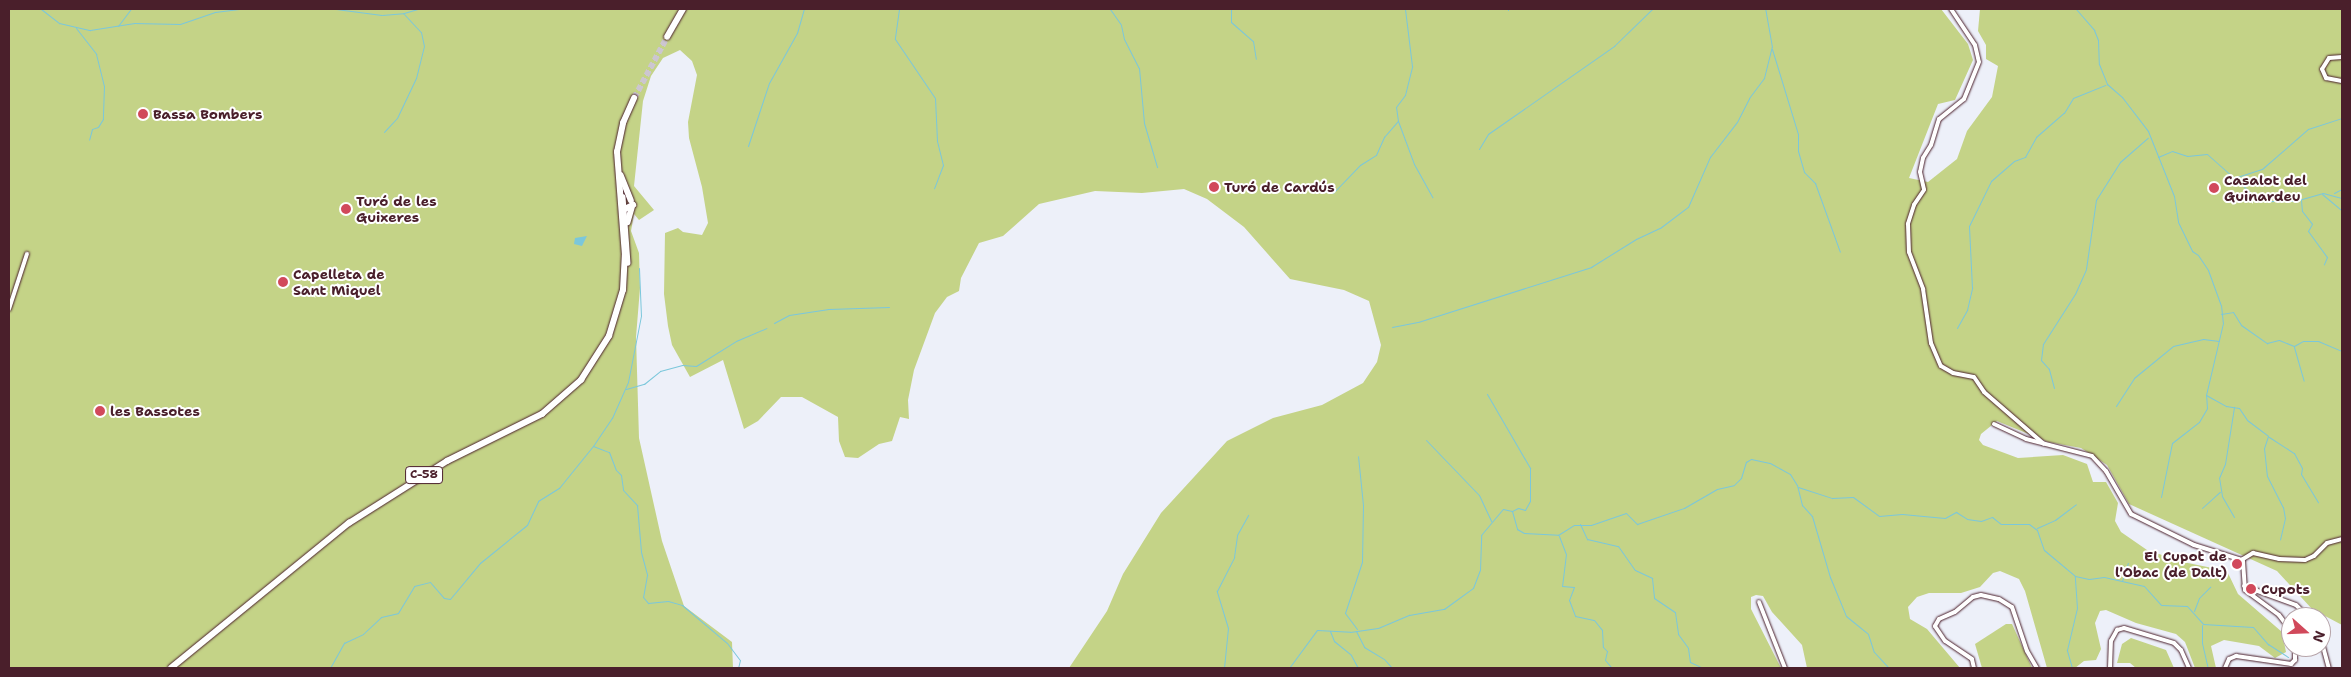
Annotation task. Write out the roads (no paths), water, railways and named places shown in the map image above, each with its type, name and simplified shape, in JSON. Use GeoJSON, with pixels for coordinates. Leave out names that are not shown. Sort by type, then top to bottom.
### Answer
{"type":"FeatureCollection","features":[{"type":"Feature","properties":{"kind":"main road"},"geometry":{"type":"LineString","coordinates":[[667,37],[682,10]]}},
{"type":"Feature","properties":{"kind":"main road","name":"C-58"},"geometry":{"type":"LineString","coordinates":[[171,668],[349,523],[440,465],[536,417],[567,394],[602,351],[615,320],[625,275],[617,152],[628,112],[634,98]]}},
{"type":"Feature","properties":{"kind":"main road","name":"C-58"},"geometry":{"type":"LineString","coordinates":[[176,668],[351,526],[442,468],[543,416],[569,396],[604,352],[618,321],[628,275],[627,226],[629,209],[621,175],[620,148],[628,112]]}},
{"type":"Feature","properties":{"kind":"main road"},"geometry":{"type":"LineString","coordinates":[[621,175],[629,196],[629,209],[624,238]]}},
{"type":"Feature","properties":{"kind":"main road"},"geometry":{"type":"LineString","coordinates":[[620,198],[629,209]]}},
{"type":"Feature","properties":{"kind":"street"},"geometry":{"type":"LineString","coordinates":[[1951,9],[1976,45],[1979,62],[1964,99],[1939,119],[1932,144],[1923,158],[1920,172],[1924,190],[1914,205],[1908,224],[1909,252],[1923,289],[1931,343],[1941,366],[1953,373],[1974,377],[1984,392],[2044,444]]}},
{"type":"Feature","properties":{"kind":"street"},"geometry":{"type":"LineString","coordinates":[[2342,57],[2329,58],[2322,69],[2326,78],[2342,81]]}},
{"type":"Feature","properties":{"kind":"street"},"geometry":{"type":"LineString","coordinates":[[9,309],[27,254]]}},
{"type":"Feature","properties":{"kind":"street"},"geometry":{"type":"LineString","coordinates":[[1994,424],[2044,444],[2075,449],[2092,456],[2106,471],[2127,509],[2134,516],[2194,545],[2242,560],[2253,553],[2279,559],[2305,560],[2314,556],[2327,543],[2342,539]]}},
{"type":"Feature","properties":{"kind":"street"},"geometry":{"type":"LineString","coordinates":[[2242,560],[2244,586],[2248,592],[2281,617]]}},
{"type":"Feature","properties":{"kind":"street"},"geometry":{"type":"LineString","coordinates":[[2244,586],[2298,607]]}},
{"type":"Feature","properties":{"kind":"street"},"geometry":{"type":"LineString","coordinates":[[1974,668],[1972,659],[1945,641],[1935,626],[1939,618],[1955,612],[1973,597],[1981,595],[1999,599],[2012,607],[2027,651],[2037,668]]}},
{"type":"Feature","properties":{"kind":"street"},"geometry":{"type":"LineString","coordinates":[[1758,602],[1786,668]]}},
{"type":"Feature","properties":{"kind":"street"},"geometry":{"type":"LineString","coordinates":[[2110,668],[2111,641],[2118,630],[2124,628],[2174,643],[2181,650],[2189,668]]}},
{"type":"Feature","properties":{"kind":"street"},"geometry":{"type":"LineString","coordinates":[[2225,668],[2228,659],[2236,656],[2291,664],[2295,657]]}},
{"type":"Feature","properties":{"kind":"water"},"geometry":{"type":"Polygon","coordinates":[[[587,236],[582,246],[574,244],[575,238],[587,236]]]}},
{"type":"Feature","properties":{"kind":"waterway"},"geometry":{"type":"LineString","coordinates":[[41,9],[59,23],[90,30],[134,23],[180,24],[215,12],[241,9]]}},
{"type":"Feature","properties":{"kind":"waterway"},"geometry":{"type":"LineString","coordinates":[[118,26],[131,9]]}},
{"type":"Feature","properties":{"kind":"waterway"},"geometry":{"type":"LineString","coordinates":[[336,9],[382,15],[403,13],[421,32],[424,46],[416,78],[397,118],[384,132]]}},
{"type":"Feature","properties":{"kind":"waterway"},"geometry":{"type":"LineString","coordinates":[[404,13],[417,9]]}},
{"type":"Feature","properties":{"kind":"waterway"},"geometry":{"type":"LineString","coordinates":[[748,146],[769,83],[797,33],[804,9]]}},
{"type":"Feature","properties":{"kind":"waterway"},"geometry":{"type":"LineString","coordinates":[[899,9],[895,39],[935,98],[937,141],[943,165],[934,188]]}},
{"type":"Feature","properties":{"kind":"waterway"},"geometry":{"type":"LineString","coordinates":[[1110,9],[1121,25],[1124,39],[1139,68],[1144,123],[1157,167]]}},
{"type":"Feature","properties":{"kind":"waterway"},"geometry":{"type":"LineString","coordinates":[[1231,9],[1231,22],[1253,41],[1256,59]]}},
{"type":"Feature","properties":{"kind":"waterway"},"geometry":{"type":"LineString","coordinates":[[1333,193],[1360,165],[1376,155],[1384,137],[1398,121],[1396,107],[1405,95],[1412,66],[1405,9]]}},
{"type":"Feature","properties":{"kind":"waterway"},"geometry":{"type":"LineString","coordinates":[[1479,149],[1488,134],[1614,46],[1652,9]]}},
{"type":"Feature","properties":{"kind":"waterway"},"geometry":{"type":"LineString","coordinates":[[1392,327],[1418,322],[1591,267],[1636,239],[1660,228],[1688,207],[1710,157],[1737,122],[1749,98],[1764,78],[1772,47],[1765,9]]}},
{"type":"Feature","properties":{"kind":"waterway"},"geometry":{"type":"LineString","coordinates":[[2076,9],[2094,30],[2098,40],[2099,64],[2107,84],[2122,97],[2148,131],[2174,196],[2178,222],[2192,251],[2198,255],[2208,270],[2221,305],[2223,323],[2206,395],[2226,406],[2239,408],[2247,420],[2268,436],[2264,448],[2267,476],[2283,507],[2285,518],[2280,539]]}},
{"type":"Feature","properties":{"kind":"waterway"},"geometry":{"type":"LineString","coordinates":[[76,28],[96,54],[104,86],[103,119],[98,127],[92,129],[89,140]]}},
{"type":"Feature","properties":{"kind":"waterway"},"geometry":{"type":"LineString","coordinates":[[1772,49],[1798,134],[1798,151],[1804,172],[1815,183],[1840,252]]}},
{"type":"Feature","properties":{"kind":"waterway"},"geometry":{"type":"LineString","coordinates":[[1957,328],[1967,310],[1972,288],[1969,226],[1991,181],[2014,161],[2025,157],[2036,137],[2064,113],[2073,98],[2105,85]]}},
{"type":"Feature","properties":{"kind":"waterway"},"geometry":{"type":"LineString","coordinates":[[2237,177],[2262,169],[2308,129],[2342,118]]}},
{"type":"Feature","properties":{"kind":"waterway"},"geometry":{"type":"LineString","coordinates":[[1398,121],[1414,164],[1432,197]]}},
{"type":"Feature","properties":{"kind":"waterway"},"geometry":{"type":"LineString","coordinates":[[2054,388],[2049,369],[2041,360],[2043,344],[2075,294],[2086,269],[2096,200],[2120,162],[2148,138]]}},
{"type":"Feature","properties":{"kind":"waterway"},"geometry":{"type":"LineString","coordinates":[[2158,157],[2172,151],[2187,156],[2207,154],[2251,193],[2271,201],[2295,201],[2323,193],[2342,198]]}},
{"type":"Feature","properties":{"kind":"waterway"},"geometry":{"type":"LineString","coordinates":[[2334,193],[2342,189]]}},
{"type":"Feature","properties":{"kind":"waterway"},"geometry":{"type":"LineString","coordinates":[[2322,194],[2342,211]]}},
{"type":"Feature","properties":{"kind":"waterway"},"geometry":{"type":"LineString","coordinates":[[2301,200],[2302,211],[2312,224],[2308,231],[2327,257],[2324,264]]}},
{"type":"Feature","properties":{"kind":"waterway"},"geometry":{"type":"LineString","coordinates":[[593,446],[612,418],[628,382],[641,316],[639,268]]}},
{"type":"Feature","properties":{"kind":"waterway"},"geometry":{"type":"LineString","coordinates":[[774,323],[789,315],[829,309],[889,307]]}},
{"type":"Feature","properties":{"kind":"waterway"},"geometry":{"type":"LineString","coordinates":[[2221,314],[2233,312],[2241,325],[2267,343],[2279,340],[2294,346],[2303,341],[2318,341],[2342,351]]}},
{"type":"Feature","properties":{"kind":"waterway"},"geometry":{"type":"LineString","coordinates":[[626,389],[644,384],[660,371],[682,365],[696,366],[736,341],[766,328]]}},
{"type":"Feature","properties":{"kind":"waterway"},"geometry":{"type":"LineString","coordinates":[[2116,406],[2134,378],[2173,346],[2203,339],[2219,341]]}},
{"type":"Feature","properties":{"kind":"waterway"},"geometry":{"type":"LineString","coordinates":[[2294,347],[2304,381]]}},
{"type":"Feature","properties":{"kind":"waterway"},"geometry":{"type":"LineString","coordinates":[[1487,394],[1530,468],[1530,501],[1525,510],[1518,508],[1512,511]]}},
{"type":"Feature","properties":{"kind":"waterway"},"geometry":{"type":"LineString","coordinates":[[2161,497],[2172,443],[2199,422],[2207,408],[2206,395]]}},
{"type":"Feature","properties":{"kind":"waterway"},"geometry":{"type":"LineString","coordinates":[[2234,407],[2225,464],[2219,478],[2222,496],[2234,517]]}},
{"type":"Feature","properties":{"kind":"waterway"},"geometry":{"type":"LineString","coordinates":[[2269,437],[2294,453],[2302,468],[2301,474],[2318,502]]}},
{"type":"Feature","properties":{"kind":"waterway"},"geometry":{"type":"LineString","coordinates":[[1426,440],[1479,495],[1491,521]]}},
{"type":"Feature","properties":{"kind":"waterway"},"geometry":{"type":"LineString","coordinates":[[330,668],[344,643],[363,634],[381,617],[398,613],[414,586],[430,582],[444,598],[450,599],[480,563],[527,525],[538,501],[559,488],[593,446],[609,452],[616,470],[621,475],[623,490],[637,505],[641,552],[647,575],[643,597],[648,603],[668,601],[682,605],[727,643],[740,660],[738,668]]}},
{"type":"Feature","properties":{"kind":"waterway"},"geometry":{"type":"LineString","coordinates":[[1357,629],[1345,613],[1362,562],[1363,505],[1358,456]]}},
{"type":"Feature","properties":{"kind":"waterway"},"geometry":{"type":"LineString","coordinates":[[1289,668],[1317,630],[1350,632],[1378,628],[1409,615],[1444,609],[1473,588],[1480,570],[1481,535],[1503,509],[1512,511],[1517,529],[1524,533],[1558,535],[1574,525],[1591,525],[1626,513],[1637,524],[1684,508],[1717,489],[1734,485],[1741,478],[1746,462],[1751,459],[1770,463],[1790,474],[1797,485],[1802,505],[1812,516],[1830,577],[1846,616],[1868,634],[1874,652],[1889,668]]}},
{"type":"Feature","properties":{"kind":"waterway"},"geometry":{"type":"LineString","coordinates":[[1798,487],[1832,498],[1853,497],[1879,516],[1902,514],[1945,518],[1956,512],[1967,519],[1981,521],[1992,517],[2001,524],[2029,524],[2037,530],[2044,550],[2075,576],[2089,579],[2104,577],[2144,586],[2161,605],[2187,606],[2203,624],[2253,627],[2268,644],[2281,652]]}},
{"type":"Feature","properties":{"kind":"waterway"},"geometry":{"type":"LineString","coordinates":[[2202,508],[2220,492]]}},
{"type":"Feature","properties":{"kind":"waterway"},"geometry":{"type":"LineString","coordinates":[[2037,528],[2055,520],[2076,504]]}},
{"type":"Feature","properties":{"kind":"waterway"},"geometry":{"type":"LineString","coordinates":[[1224,668],[1228,628],[1217,591],[1234,557],[1237,535],[1248,515]]}},
{"type":"Feature","properties":{"kind":"waterway"},"geometry":{"type":"LineString","coordinates":[[1580,524],[1587,539],[1618,546],[1635,570],[1652,578],[1654,598],[1675,612],[1678,634],[1688,648],[1690,662],[1703,668]]}},
{"type":"Feature","properties":{"kind":"waterway"},"geometry":{"type":"LineString","coordinates":[[1559,536],[1566,554],[1562,586],[1574,587],[1569,600],[1575,616],[1594,620],[1602,630],[1603,647],[1607,651],[1605,660],[1612,668]]}},
{"type":"Feature","properties":{"kind":"waterway"},"geometry":{"type":"LineString","coordinates":[[2122,581],[2128,563]]}},
{"type":"Feature","properties":{"kind":"waterway"},"geometry":{"type":"LineString","coordinates":[[2072,668],[2067,650],[2077,608],[2075,576]]}},
{"type":"Feature","properties":{"kind":"waterway"},"geometry":{"type":"LineString","coordinates":[[2194,611],[2199,598],[2210,587]]}},
{"type":"Feature","properties":{"kind":"waterway"},"geometry":{"type":"LineString","coordinates":[[2202,625],[2202,643],[2208,668]]}},
{"type":"Feature","properties":{"kind":"waterway"},"geometry":{"type":"LineString","coordinates":[[1330,631],[1334,641],[1351,655],[1358,668]]}},
{"type":"Feature","properties":{"kind":"waterway"},"geometry":{"type":"LineString","coordinates":[[1356,631],[1364,647],[1384,659],[1392,668]]}},
{"type":"Feature","properties":{"kind":"waterway"},"geometry":{"type":"LineString","coordinates":[[1249,668],[1264,668]]}},
{"type":"Feature","properties":{"kind":"tunnel"},"geometry":{"type":"LineString","coordinates":[[634,98],[667,37]]}},
{"type":"Feature","properties":{"kind":"place","name":"Bassa Bombers"},"geometry":{"type":"Point","coordinates":[143,114]}},
{"type":"Feature","properties":{"kind":"place","name":"Turó de Cardús"},"geometry":{"type":"Point","coordinates":[1214,187]}},
{"type":"Feature","properties":{"kind":"place","name":"Casalot del Guinardeu"},"geometry":{"type":"Point","coordinates":[2214,188]}},
{"type":"Feature","properties":{"kind":"place","name":"Turó de les Guixeres"},"geometry":{"type":"Point","coordinates":[346,209]}},
{"type":"Feature","properties":{"kind":"place","name":"Capelleta de Sant Miquel"},"geometry":{"type":"Point","coordinates":[283,282]}},
{"type":"Feature","properties":{"kind":"place","name":"les Bassotes"},"geometry":{"type":"Point","coordinates":[100,411]}},
{"type":"Feature","properties":{"kind":"place","name":"El Cupot de l'Obac (de Dalt)"},"geometry":{"type":"Point","coordinates":[2237,564]}},
{"type":"Feature","properties":{"kind":"place","name":"Cupots"},"geometry":{"type":"Point","coordinates":[2251,589]}}]}
